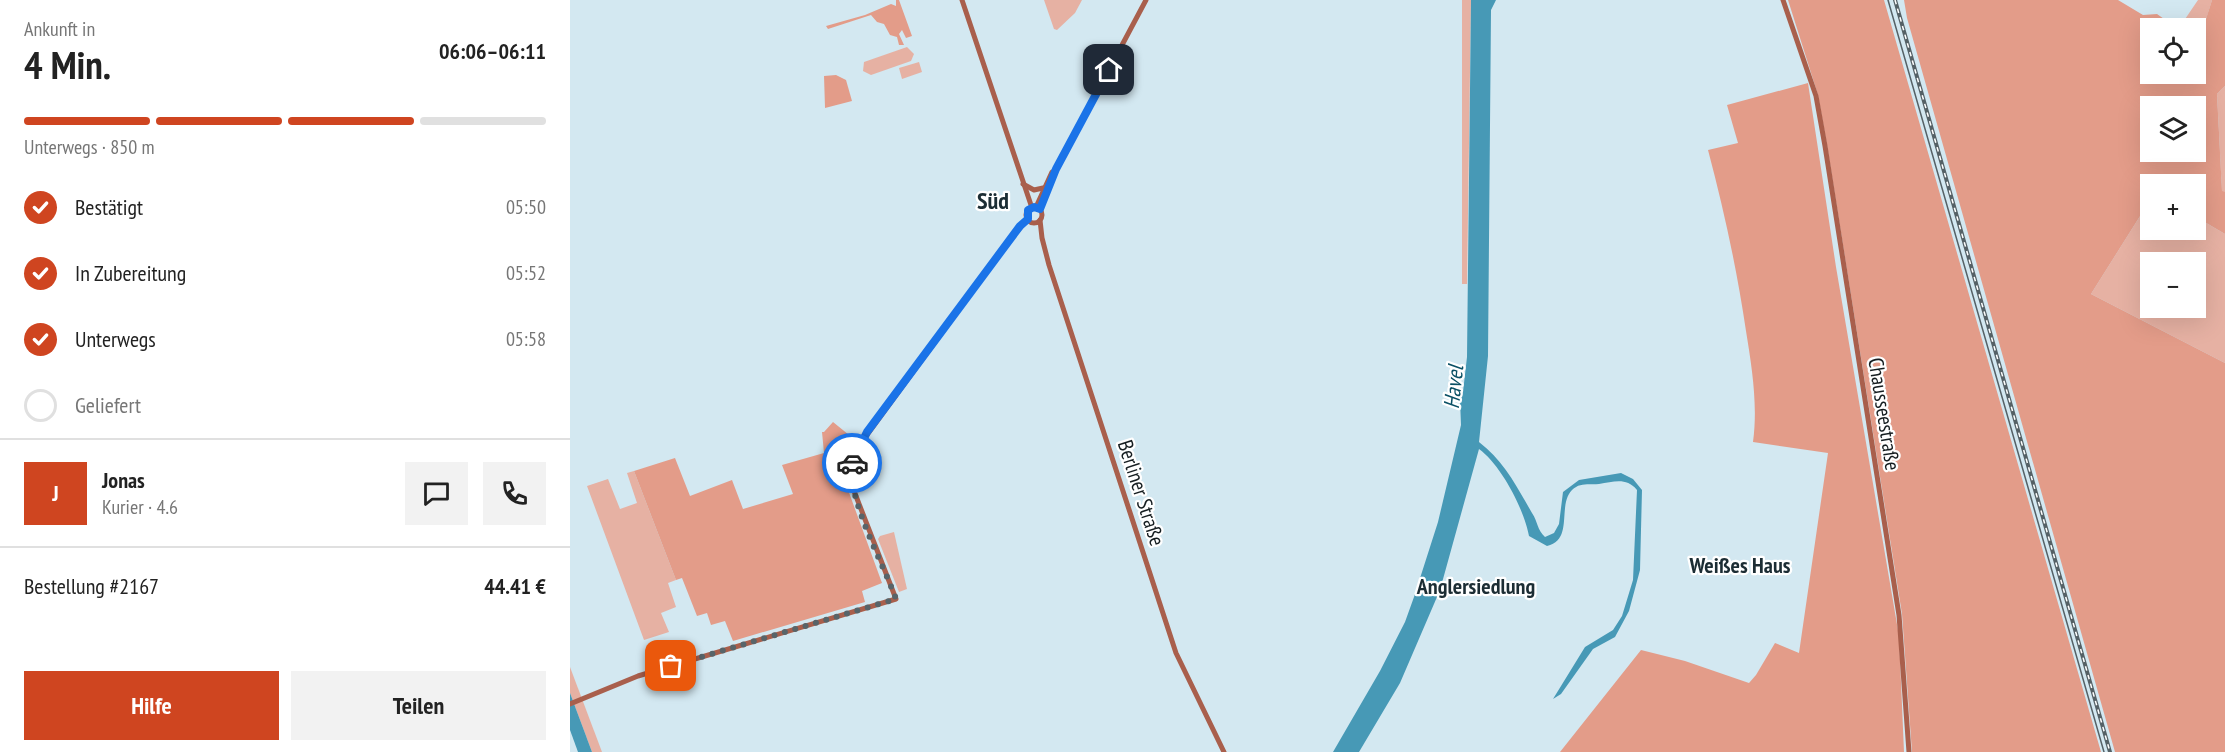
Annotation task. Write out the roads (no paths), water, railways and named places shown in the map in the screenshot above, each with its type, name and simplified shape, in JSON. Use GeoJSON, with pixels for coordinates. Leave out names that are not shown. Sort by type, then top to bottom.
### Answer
{"type":"FeatureCollection","features":[{"type":"Feature","properties":{"kind":"street"},"geometry":{"type":"LineString","coordinates":[[962,0],[1023,183],[1036,208],[1038,221],[1028,219]]}},
{"type":"Feature","properties":{"kind":"street"},"geometry":{"type":"LineString","coordinates":[[1028,219],[1027,212],[1036,208],[1146,0]]}},
{"type":"Feature","properties":{"kind":"street","name":"Chausseestraße"},"geometry":{"type":"LineString","coordinates":[[1784,0],[1812,83],[1825,146],[1899,615],[1909,752]]}},
{"type":"Feature","properties":{"kind":"street"},"geometry":{"type":"LineString","coordinates":[[1036,208],[1043,188],[1056,169]]}},
{"type":"Feature","properties":{"kind":"street"},"geometry":{"type":"LineString","coordinates":[[1023,183],[1030,189],[1043,188]]}},
{"type":"Feature","properties":{"kind":"street"},"geometry":{"type":"LineString","coordinates":[[572,704],[636,676],[896,599],[854,491],[851,474],[854,457],[867,432],[1020,226],[1028,219]]}},
{"type":"Feature","properties":{"kind":"street","name":"Berliner Straße"},"geometry":{"type":"LineString","coordinates":[[1038,221],[1176,653],[1224,752]]}},
{"type":"Feature","properties":{"kind":"water"},"geometry":{"type":"Polygon","coordinates":[[[1471,0],[1496,0],[1491,10],[1488,356],[1479,442],[1496,457],[1509,475],[1534,516],[1540,532],[1545,537],[1554,533],[1559,524],[1563,492],[1579,480],[1621,473],[1633,479],[1642,490],[1640,570],[1629,611],[1615,637],[1593,649],[1561,694],[1553,699],[1585,647],[1613,630],[1622,616],[1633,580],[1637,490],[1629,483],[1620,481],[1575,487],[1568,496],[1560,537],[1547,546],[1529,536],[1522,513],[1510,488],[1503,476],[1479,449],[1440,590],[1400,683],[1359,752],[1333,752],[1380,671],[1405,622],[1438,522],[1461,425],[1460,400],[1467,357],[1471,0]]]}},
{"type":"Feature","properties":{"kind":"water"},"geometry":{"type":"Polygon","coordinates":[[[570,693],[592,752],[578,752],[570,730],[570,693]]]}},
{"type":"Feature","properties":{"kind":"tram line"},"geometry":{"type":"LineString","coordinates":[[1888,0],[2104,752]]}},
{"type":"Feature","properties":{"kind":"railway"},"geometry":{"type":"LineString","coordinates":[[1895,0],[2110,752]]}},
{"type":"Feature","properties":{"kind":"district","name":"Süd"},"geometry":{"type":"Point","coordinates":[993,201]}},
{"type":"Feature","properties":{"kind":"district","name":"Weißes Haus"},"geometry":{"type":"Point","coordinates":[1740,565]}},
{"type":"Feature","properties":{"kind":"district","name":"Anglersiedlung"},"geometry":{"type":"Point","coordinates":[1476,586]}},
{"type":"Feature","properties":{"kind":"water label","name":"Havel"},"geometry":{"type":"Point","coordinates":[1453,387]}}]}
